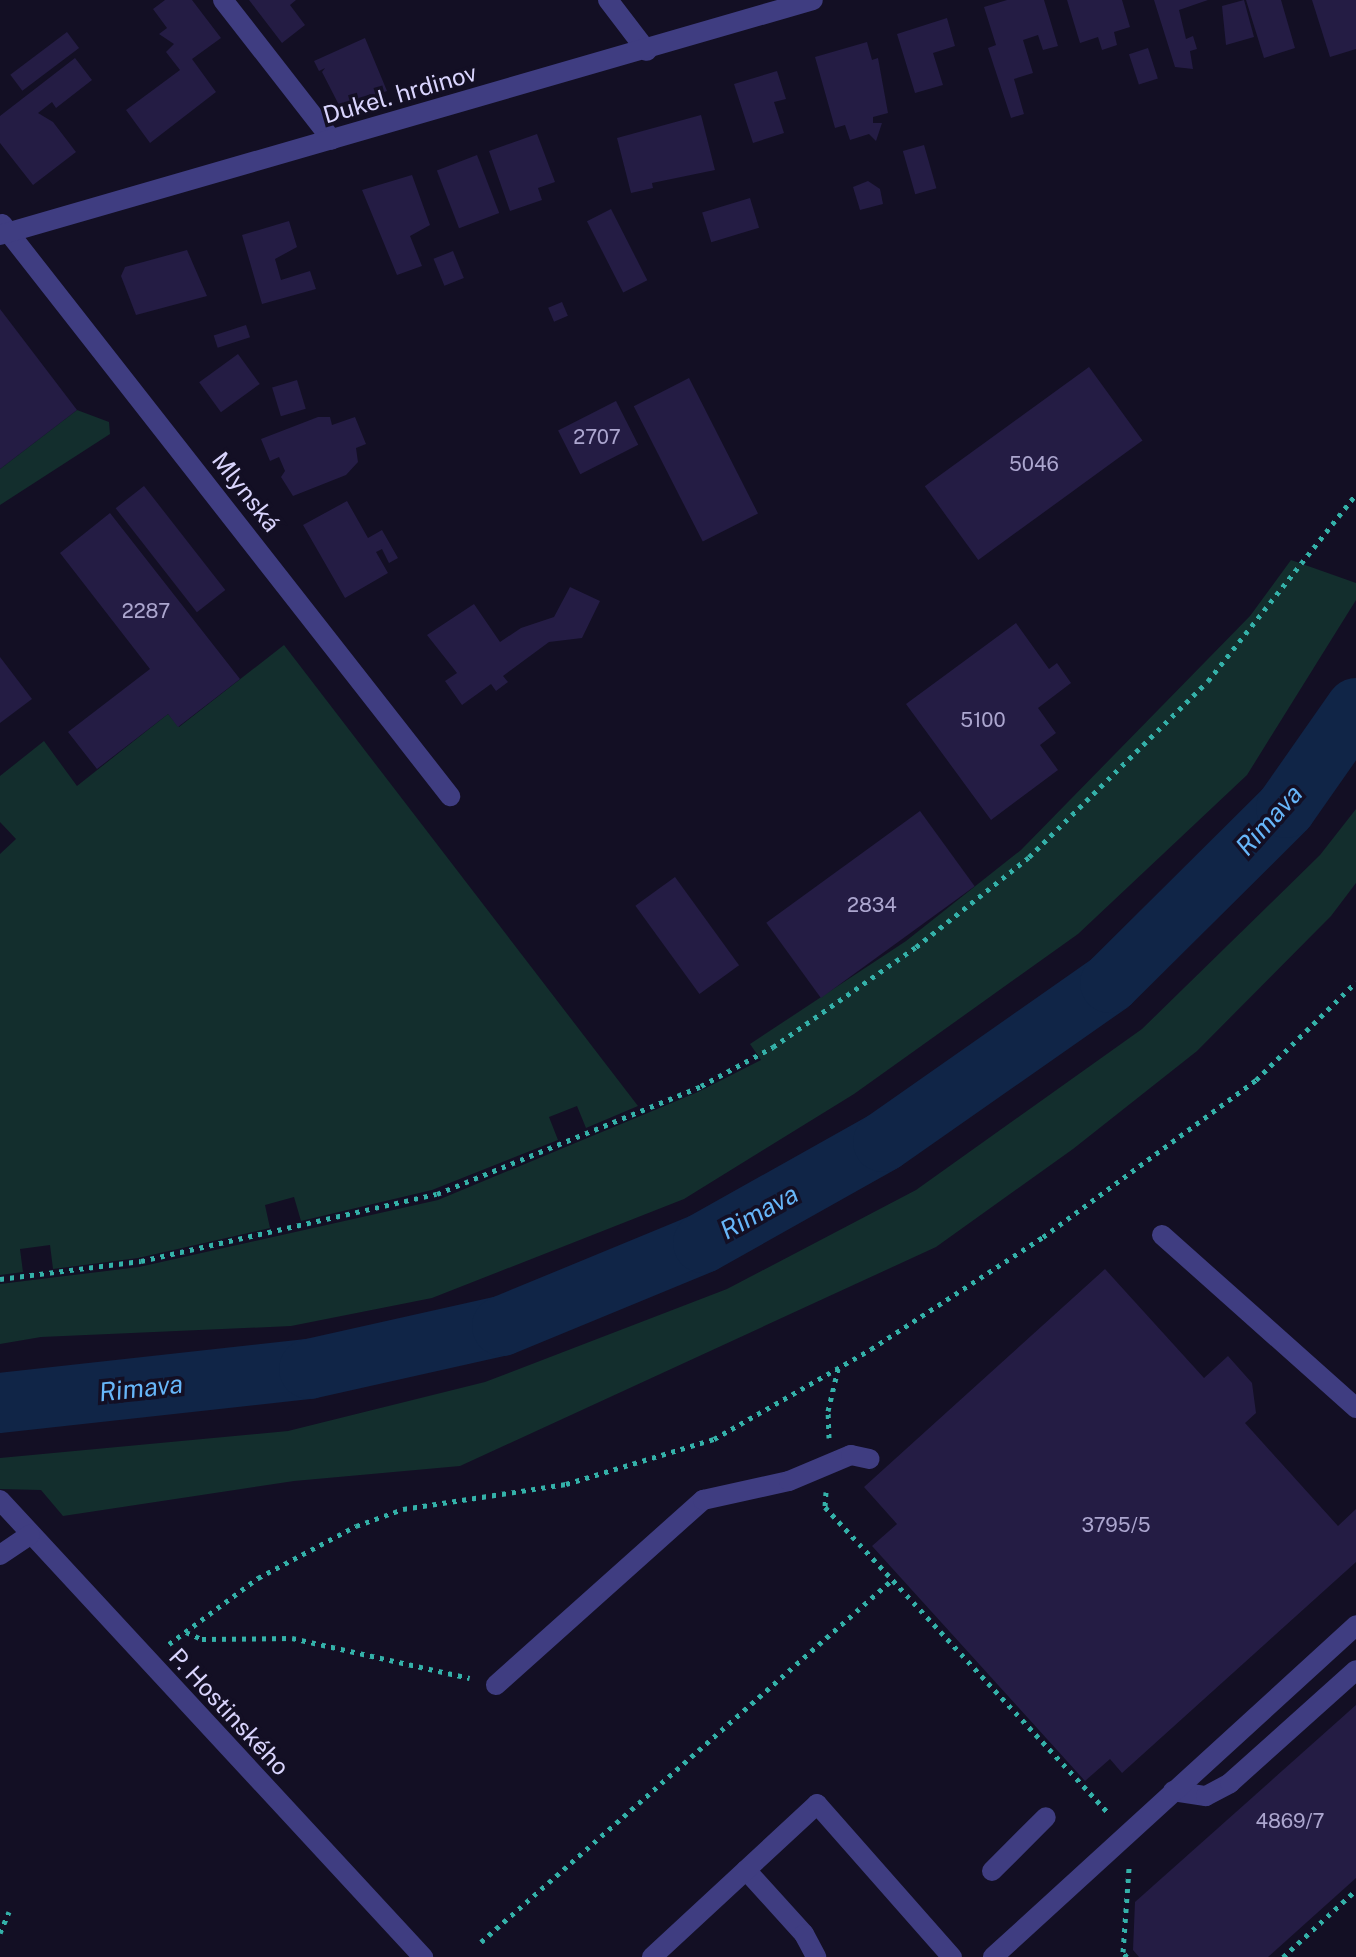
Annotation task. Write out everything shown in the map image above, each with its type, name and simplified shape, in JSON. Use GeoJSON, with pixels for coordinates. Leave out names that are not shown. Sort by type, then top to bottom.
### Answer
{"type":"FeatureCollection","features":[{"type":"Feature","properties":{"kind":"street"},"geometry":{"type":"LineString","coordinates":[[223,0],[332,140]]}},
{"type":"Feature","properties":{"kind":"street"},"geometry":{"type":"LineString","coordinates":[[608,0],[647,51]]}},
{"type":"Feature","properties":{"kind":"street","name":"Dukel. hrdinov"},"geometry":{"type":"LineString","coordinates":[[3,229],[647,51],[813,0]]}},
{"type":"Feature","properties":{"kind":"street","name":"Mlynská"},"geometry":{"type":"LineString","coordinates":[[3,229],[450,796]]}},
{"type":"Feature","properties":{"kind":"street"},"geometry":{"type":"LineString","coordinates":[[1162,1235],[1356,1408]]}},
{"type":"Feature","properties":{"kind":"street"},"geometry":{"type":"LineString","coordinates":[[496,1685],[703,1500],[789,1481],[826,1462],[851,1455],[870,1459]]}},
{"type":"Feature","properties":{"kind":"street","name":"P. Hostinského"},"geometry":{"type":"LineString","coordinates":[[5,1505],[145,1661],[423,1957]]}},
{"type":"Feature","properties":{"kind":"street"},"geometry":{"type":"LineString","coordinates":[[0,1555],[30,1535]]}},
{"type":"Feature","properties":{"kind":"street"},"geometry":{"type":"LineString","coordinates":[[993,1957],[1356,1625]]}},
{"type":"Feature","properties":{"kind":"street"},"geometry":{"type":"LineString","coordinates":[[1173,1791],[1206,1796],[1230,1783],[1356,1670]]}},
{"type":"Feature","properties":{"kind":"street"},"geometry":{"type":"LineString","coordinates":[[652,1957],[817,1804],[952,1957]]}},
{"type":"Feature","properties":{"kind":"street"},"geometry":{"type":"LineString","coordinates":[[992,1871],[1046,1817]]}},
{"type":"Feature","properties":{"kind":"street"},"geometry":{"type":"LineString","coordinates":[[746,1870],[804,1934],[816,1957]]}},
{"type":"Feature","properties":{"kind":"path"},"geometry":{"type":"LineString","coordinates":[[0,1279],[141,1261],[437,1194],[701,1086],[773,1047],[916,947],[1029,857],[1208,681],[1356,494]]}},
{"type":"Feature","properties":{"kind":"path"},"geometry":{"type":"LineString","coordinates":[[145,1661],[258,1578],[356,1526],[403,1509],[566,1484],[656,1461],[714,1439],[838,1368],[1043,1237],[1256,1080],[1356,982]]}},
{"type":"Feature","properties":{"kind":"path"},"geometry":{"type":"LineString","coordinates":[[838,1368],[828,1411],[825,1507],[1114,1819]]}},
{"type":"Feature","properties":{"kind":"path"},"geometry":{"type":"LineString","coordinates":[[481,1942],[893,1579]]}},
{"type":"Feature","properties":{"kind":"path"},"geometry":{"type":"LineString","coordinates":[[185,1632],[202,1639],[292,1638],[496,1685]]}},
{"type":"Feature","properties":{"kind":"path"},"geometry":{"type":"LineString","coordinates":[[1127,1957],[1123,1952],[1130,1856]]}},
{"type":"Feature","properties":{"kind":"path"},"geometry":{"type":"LineString","coordinates":[[1283,1957],[1356,1890]]}},
{"type":"Feature","properties":{"kind":"path"},"geometry":{"type":"LineString","coordinates":[[0,1933],[9,1912]]}},
{"type":"Feature","properties":{"kind":"green space"},"geometry":{"type":"Polygon","coordinates":[[[77,410],[109,422],[110,434],[0,505],[0,469],[77,410]]]}},
{"type":"Feature","properties":{"kind":"green space"},"geometry":{"type":"Polygon","coordinates":[[[1291,560],[1356,583],[1356,600],[1247,775],[1078,934],[854,1094],[684,1199],[432,1298],[291,1326],[41,1337],[0,1344],[0,1284],[139,1267],[438,1200],[698,1092],[761,1060],[750,1044],[906,941],[1021,850],[1250,616],[1291,560]]]}},
{"type":"Feature","properties":{"kind":"green space"},"geometry":{"type":"Polygon","coordinates":[[[284,645],[638,1106],[586,1128],[577,1106],[549,1117],[558,1140],[432,1190],[301,1221],[294,1197],[265,1205],[270,1228],[138,1258],[53,1269],[50,1245],[20,1249],[23,1272],[0,1275],[0,854],[16,839],[0,822],[0,776],[44,741],[77,786],[168,714],[179,727],[284,645]]]}},
{"type":"Feature","properties":{"kind":"green space"},"geometry":{"type":"Polygon","coordinates":[[[1356,809],[1356,883],[1331,916],[1197,1051],[1073,1149],[936,1247],[460,1466],[294,1481],[63,1516],[41,1490],[0,1489],[0,1458],[288,1431],[485,1382],[727,1289],[916,1190],[1142,1029],[1320,855],[1356,809]]]}},
{"type":"Feature","properties":{"kind":"building"},"geometry":{"type":"Polygon","coordinates":[[[165,0],[192,0],[221,38],[192,59],[216,92],[150,143],[126,110],[180,70],[166,52],[174,44],[159,34],[167,28],[153,9],[165,0]]]}},
{"type":"Feature","properties":{"kind":"building"},"geometry":{"type":"Polygon","coordinates":[[[249,0],[296,0],[290,5],[305,25],[282,43],[249,0]]]}},
{"type":"Feature","properties":{"kind":"building"},"geometry":{"type":"Polygon","coordinates":[[[1007,0],[1044,0],[1058,46],[1043,50],[1038,35],[1023,40],[1033,73],[1014,79],[1024,114],[1011,118],[988,48],[996,45],[984,7],[1007,0]]]}},
{"type":"Feature","properties":{"kind":"building"},"geometry":{"type":"Polygon","coordinates":[[[1067,0],[1122,0],[1130,27],[1114,32],[1117,45],[1102,50],[1098,37],[1080,43],[1067,0]]]}},
{"type":"Feature","properties":{"kind":"building"},"geometry":{"type":"Polygon","coordinates":[[[1154,0],[1208,0],[1179,10],[1186,39],[1193,36],[1197,49],[1190,51],[1193,69],[1175,67],[1154,0]]]}},
{"type":"Feature","properties":{"kind":"building"},"geometry":{"type":"Polygon","coordinates":[[[1244,0],[1254,37],[1226,45],[1222,6],[1244,0]]]}},
{"type":"Feature","properties":{"kind":"building"},"geometry":{"type":"Polygon","coordinates":[[[1246,0],[1281,0],[1295,48],[1264,58],[1246,0]]]}},
{"type":"Feature","properties":{"kind":"building"},"geometry":{"type":"Polygon","coordinates":[[[1312,0],[1356,0],[1356,49],[1330,57],[1312,0]]]}},
{"type":"Feature","properties":{"kind":"building"},"geometry":{"type":"Polygon","coordinates":[[[947,18],[955,46],[933,53],[943,85],[915,93],[897,34],[947,18]]]}},
{"type":"Feature","properties":{"kind":"building"},"geometry":{"type":"Polygon","coordinates":[[[67,32],[79,48],[22,91],[10,75],[67,32]]]}},
{"type":"Feature","properties":{"kind":"building"},"geometry":{"type":"Polygon","coordinates":[[[365,38],[387,91],[340,107],[322,72],[325,68],[319,71],[314,61],[365,38]]]}},
{"type":"Feature","properties":{"kind":"building"},"geometry":{"type":"Polygon","coordinates":[[[867,42],[872,60],[878,58],[888,113],[873,117],[873,123],[882,123],[876,141],[869,134],[850,140],[845,125],[835,128],[815,57],[867,42]]]}},
{"type":"Feature","properties":{"kind":"building"},"geometry":{"type":"Polygon","coordinates":[[[1148,48],[1158,78],[1139,85],[1129,54],[1148,48]]]}},
{"type":"Feature","properties":{"kind":"building"},"geometry":{"type":"Polygon","coordinates":[[[75,58],[92,80],[56,108],[52,102],[38,113],[53,122],[76,152],[33,185],[0,143],[0,116],[75,58]]]}},
{"type":"Feature","properties":{"kind":"building"},"geometry":{"type":"Polygon","coordinates":[[[777,71],[786,99],[774,102],[784,133],[753,143],[734,84],[777,71]]]}},
{"type":"Feature","properties":{"kind":"building"},"geometry":{"type":"Polygon","coordinates":[[[701,115],[715,170],[652,183],[653,188],[631,193],[617,138],[701,115]]]}},
{"type":"Feature","properties":{"kind":"building"},"geometry":{"type":"Polygon","coordinates":[[[537,134],[555,182],[538,188],[542,200],[510,211],[489,151],[537,134]]]}},
{"type":"Feature","properties":{"kind":"building"},"geometry":{"type":"Polygon","coordinates":[[[924,145],[936,188],[915,194],[903,151],[924,145]]]}},
{"type":"Feature","properties":{"kind":"building"},"geometry":{"type":"Polygon","coordinates":[[[477,155],[499,213],[459,228],[437,170],[477,155]]]}},
{"type":"Feature","properties":{"kind":"building"},"geometry":{"type":"Polygon","coordinates":[[[412,175],[430,225],[410,236],[422,266],[397,275],[362,190],[412,175]]]}},
{"type":"Feature","properties":{"kind":"building"},"geometry":{"type":"Polygon","coordinates":[[[868,181],[880,189],[883,204],[860,210],[853,187],[868,181]]]}},
{"type":"Feature","properties":{"kind":"building"},"geometry":{"type":"Polygon","coordinates":[[[750,198],[759,228],[711,242],[702,213],[750,198]]]}},
{"type":"Feature","properties":{"kind":"building"},"geometry":{"type":"Polygon","coordinates":[[[611,209],[647,280],[623,293],[587,221],[611,209]]]}},
{"type":"Feature","properties":{"kind":"building"},"geometry":{"type":"Polygon","coordinates":[[[289,221],[297,247],[275,259],[281,280],[310,271],[316,289],[262,304],[242,235],[289,221]]]}},
{"type":"Feature","properties":{"kind":"building"},"geometry":{"type":"Polygon","coordinates":[[[187,250],[207,296],[136,315],[121,276],[125,267],[187,250]]]}},
{"type":"Feature","properties":{"kind":"building"},"geometry":{"type":"Polygon","coordinates":[[[453,251],[464,278],[444,286],[434,259],[453,251]]]}},
{"type":"Feature","properties":{"kind":"building"},"geometry":{"type":"Polygon","coordinates":[[[562,302],[568,316],[554,322],[548,308],[562,302]]]}},
{"type":"Feature","properties":{"kind":"building"},"geometry":{"type":"Polygon","coordinates":[[[0,309],[77,410],[0,469],[0,309]]]}},
{"type":"Feature","properties":{"kind":"building"},"geometry":{"type":"Polygon","coordinates":[[[246,325],[250,337],[218,348],[214,336],[246,325]]]}},
{"type":"Feature","properties":{"kind":"building"},"geometry":{"type":"Polygon","coordinates":[[[238,354],[260,384],[221,412],[199,382],[238,354]]]}},
{"type":"Feature","properties":{"kind":"building"},"geometry":{"type":"Polygon","coordinates":[[[1089,367],[1142,441],[978,560],[925,486],[1089,367]]]}},
{"type":"Feature","properties":{"kind":"building"},"geometry":{"type":"Polygon","coordinates":[[[689,378],[758,513],[703,542],[634,406],[689,378]]]}},
{"type":"Feature","properties":{"kind":"building"},"geometry":{"type":"Polygon","coordinates":[[[297,380],[306,409],[281,416],[272,388],[297,380]]]}},
{"type":"Feature","properties":{"kind":"building"},"geometry":{"type":"Polygon","coordinates":[[[616,401],[638,445],[580,474],[558,431],[616,401]]]}},
{"type":"Feature","properties":{"kind":"building"},"geometry":{"type":"Polygon","coordinates":[[[318,417],[330,417],[332,425],[355,417],[366,444],[356,448],[358,462],[346,475],[293,496],[281,477],[285,471],[279,457],[270,461],[261,439],[318,417]]]}},
{"type":"Feature","properties":{"kind":"building"},"geometry":{"type":"Polygon","coordinates":[[[144,486],[225,590],[197,612],[116,508],[144,486]]]}},
{"type":"Feature","properties":{"kind":"building"},"geometry":{"type":"Polygon","coordinates":[[[347,501],[368,538],[382,530],[398,558],[389,563],[382,549],[376,552],[388,573],[345,598],[303,525],[347,501]]]}},
{"type":"Feature","properties":{"kind":"building"},"geometry":{"type":"Polygon","coordinates":[[[110,513],[240,679],[178,727],[168,714],[97,769],[68,732],[150,669],[60,553],[110,513]]]}},
{"type":"Feature","properties":{"kind":"building"},"geometry":{"type":"Polygon","coordinates":[[[570,587],[600,601],[582,638],[549,642],[503,676],[508,682],[496,691],[491,684],[462,705],[445,681],[457,673],[427,635],[474,604],[500,642],[521,628],[554,617],[570,587]]]}},
{"type":"Feature","properties":{"kind":"building"},"geometry":{"type":"Polygon","coordinates":[[[1016,623],[1049,669],[1057,663],[1071,683],[1038,708],[1056,733],[1040,745],[1058,770],[991,820],[906,704],[1016,623]]]}},
{"type":"Feature","properties":{"kind":"building"},"geometry":{"type":"Polygon","coordinates":[[[0,657],[32,699],[0,723],[0,657]]]}},
{"type":"Feature","properties":{"kind":"building"},"geometry":{"type":"Polygon","coordinates":[[[920,811],[975,886],[821,998],[766,923],[920,811]]]}},
{"type":"Feature","properties":{"kind":"building"},"geometry":{"type":"Polygon","coordinates":[[[675,877],[739,965],[699,994],[635,906],[675,877]]]}},
{"type":"Feature","properties":{"kind":"building"},"geometry":{"type":"Polygon","coordinates":[[[1105,1269],[1204,1378],[1228,1356],[1252,1383],[1256,1413],[1245,1423],[1338,1526],[1356,1509],[1356,1562],[1122,1773],[1110,1759],[1085,1781],[872,1546],[897,1524],[864,1487],[1105,1269]]]}},
{"type":"Feature","properties":{"kind":"building"},"geometry":{"type":"Polygon","coordinates":[[[1356,1705],[1356,1878],[1268,1957],[1139,1957],[1133,1950],[1135,1902],[1356,1705]]]}},
{"type":"Feature","properties":{"kind":"waterway","name":"Rimava"},"geometry":{"type":"LineString","coordinates":[[0,1403],[309,1369],[502,1326],[703,1243],[883,1142],[1110,983],[1286,808],[1356,708]]}}]}
